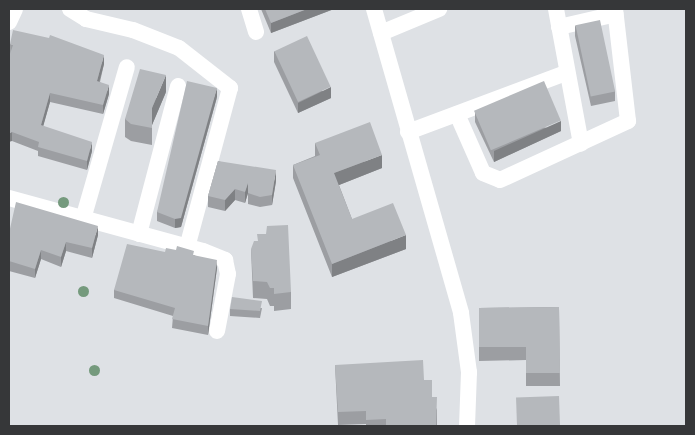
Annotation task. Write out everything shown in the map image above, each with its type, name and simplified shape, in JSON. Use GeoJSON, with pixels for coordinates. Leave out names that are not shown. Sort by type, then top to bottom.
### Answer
{"type":"FeatureCollection","features":[{"type":"Feature","properties":{"kind":"street"},"geometry":{"type":"LineString","coordinates":[[9,22],[15,9]]}},
{"type":"Feature","properties":{"kind":"street"},"geometry":{"type":"LineString","coordinates":[[70,9],[86,18],[133,30],[179,48],[230,88],[187,247]]}},
{"type":"Feature","properties":{"kind":"street"},"geometry":{"type":"LineString","coordinates":[[249,9],[256,32]]}},
{"type":"Feature","properties":{"kind":"street"},"geometry":{"type":"LineString","coordinates":[[374,9],[461,313],[469,372],[467,426]]}},
{"type":"Feature","properties":{"kind":"street"},"geometry":{"type":"LineString","coordinates":[[381,33],[439,9]]}},
{"type":"Feature","properties":{"kind":"street"},"geometry":{"type":"LineString","coordinates":[[556,9],[566,74],[581,144]]}},
{"type":"Feature","properties":{"kind":"street"},"geometry":{"type":"LineString","coordinates":[[457,114],[483,173],[490,178],[500,180],[512,177],[628,121],[615,12],[559,27]]}},
{"type":"Feature","properties":{"kind":"street"},"geometry":{"type":"LineString","coordinates":[[83,219],[127,67]]}},
{"type":"Feature","properties":{"kind":"street"},"geometry":{"type":"LineString","coordinates":[[408,132],[566,74]]}},
{"type":"Feature","properties":{"kind":"street"},"geometry":{"type":"LineString","coordinates":[[139,234],[178,86]]}},
{"type":"Feature","properties":{"kind":"street"},"geometry":{"type":"LineString","coordinates":[[9,198],[187,247],[225,260],[228,267],[217,331]]}},
{"type":"Feature","properties":{"kind":"building"},"geometry":{"type":"Polygon","coordinates":[[[265,9],[307,9],[271,23],[265,9]]]}},
{"type":"Feature","properties":{"kind":"building"},"geometry":{"type":"Polygon","coordinates":[[[600,20],[615,91],[591,97],[576,25],[600,20]]]}},
{"type":"Feature","properties":{"kind":"building"},"geometry":{"type":"Polygon","coordinates":[[[13,30],[49,38],[50,35],[104,55],[97,81],[109,85],[103,105],[50,93],[41,125],[92,142],[87,161],[38,147],[39,142],[12,132],[9,133],[9,57],[13,45],[10,44],[13,30]]]}},
{"type":"Feature","properties":{"kind":"building"},"geometry":{"type":"Polygon","coordinates":[[[307,36],[331,87],[298,102],[274,51],[307,36]]]}},
{"type":"Feature","properties":{"kind":"building"},"geometry":{"type":"Polygon","coordinates":[[[140,69],[166,75],[152,108],[152,128],[131,124],[125,119],[140,69]]]}},
{"type":"Feature","properties":{"kind":"building"},"geometry":{"type":"Polygon","coordinates":[[[187,81],[217,88],[181,218],[175,219],[157,212],[187,81]]]}},
{"type":"Feature","properties":{"kind":"building"},"geometry":{"type":"Polygon","coordinates":[[[544,81],[561,121],[491,150],[474,111],[544,81]]]}},
{"type":"Feature","properties":{"kind":"building"},"geometry":{"type":"Polygon","coordinates":[[[370,122],[382,155],[334,173],[352,219],[393,203],[406,235],[332,264],[293,165],[320,155],[315,143],[370,122]]]}},
{"type":"Feature","properties":{"kind":"building"},"geometry":{"type":"Polygon","coordinates":[[[218,161],[276,170],[272,195],[260,197],[248,193],[248,183],[245,192],[235,189],[225,200],[208,196],[218,161]]]}},
{"type":"Feature","properties":{"kind":"building"},"geometry":{"type":"Polygon","coordinates":[[[16,202],[98,226],[92,248],[66,242],[61,257],[41,250],[35,269],[9,261],[9,233],[16,202]]]}},
{"type":"Feature","properties":{"kind":"building"},"geometry":{"type":"Polygon","coordinates":[[[288,225],[291,292],[274,294],[274,288],[270,288],[267,282],[253,281],[251,249],[254,241],[258,241],[257,234],[266,234],[267,226],[288,225]]]}},
{"type":"Feature","properties":{"kind":"building"},"geometry":{"type":"Polygon","coordinates":[[[127,244],[165,252],[166,248],[176,250],[177,246],[194,251],[193,255],[217,260],[208,326],[172,319],[175,308],[114,290],[127,244]]]}},
{"type":"Feature","properties":{"kind":"building"},"geometry":{"type":"Polygon","coordinates":[[[232,297],[262,301],[260,311],[230,309],[232,297]]]}},
{"type":"Feature","properties":{"kind":"building"},"geometry":{"type":"Polygon","coordinates":[[[559,307],[560,373],[526,373],[526,347],[479,347],[479,308],[559,307]]]}},
{"type":"Feature","properties":{"kind":"building"},"geometry":{"type":"Polygon","coordinates":[[[423,360],[424,380],[432,380],[432,397],[437,397],[436,426],[386,426],[386,419],[366,420],[366,411],[338,412],[335,365],[423,360]]]}},
{"type":"Feature","properties":{"kind":"building"},"geometry":{"type":"Polygon","coordinates":[[[559,396],[560,426],[517,426],[516,398],[559,396]]]}}]}
